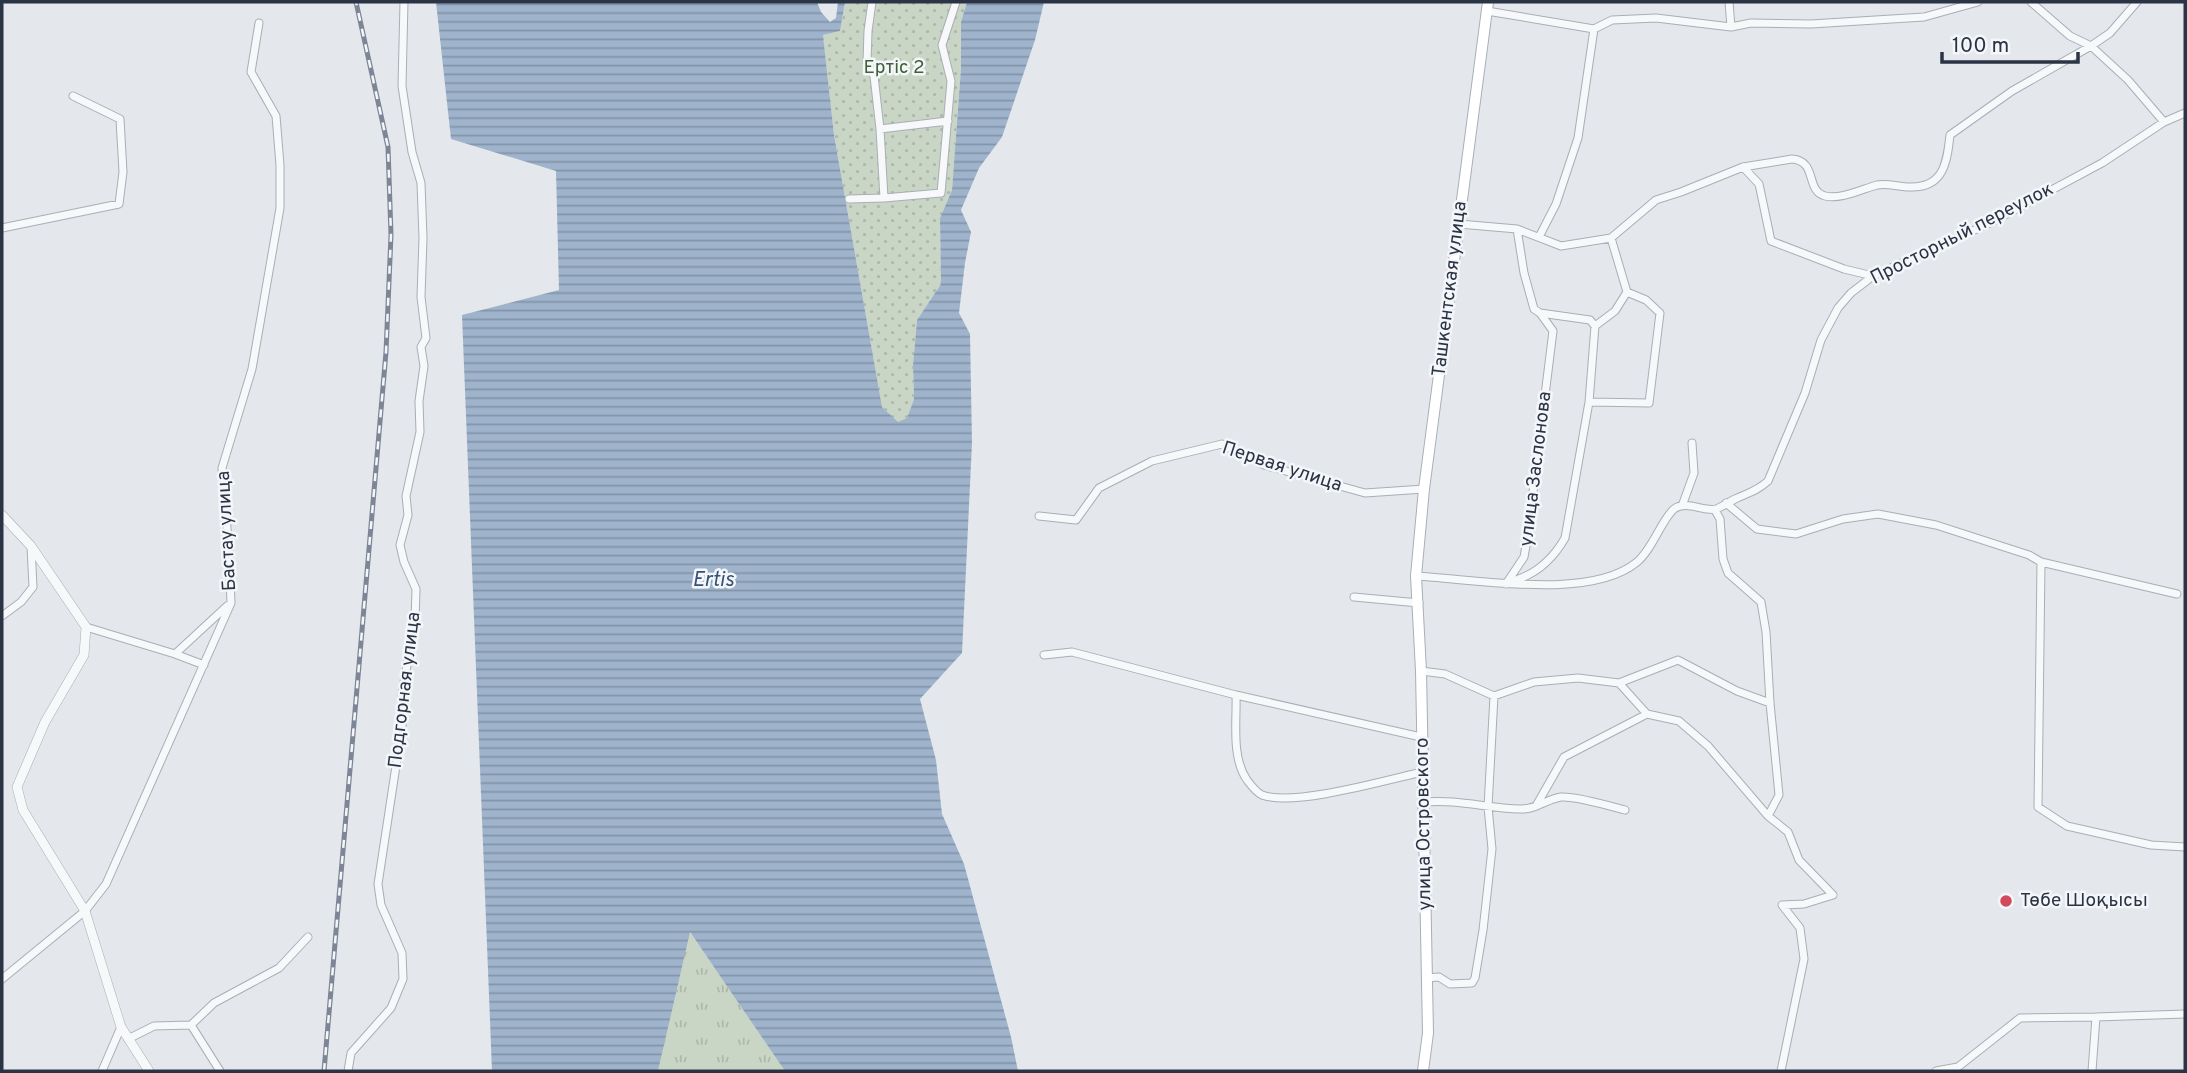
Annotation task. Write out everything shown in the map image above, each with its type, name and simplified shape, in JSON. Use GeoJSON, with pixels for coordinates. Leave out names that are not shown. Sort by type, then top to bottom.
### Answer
{"type":"FeatureCollection","features":[{"type":"Feature","properties":{"kind":"main road","name":"Ташкентская улица"},"geometry":{"type":"LineString","coordinates":[[1416,576],[1424,489],[1488,6]]}},
{"type":"Feature","properties":{"kind":"main road","name":"улица Островского"},"geometry":{"type":"LineString","coordinates":[[1416,576],[1421,671],[1428,1033],[1423,1071]]}},
{"type":"Feature","properties":{"kind":"street","name":"Подгорная улица"},"geometry":{"type":"LineString","coordinates":[[348,1071],[351,1054],[391,1007],[403,979],[401,953],[381,905],[378,884],[403,720],[402,693],[415,621],[416,589],[400,545],[408,515],[406,496],[420,432],[419,401],[424,366],[421,347],[426,338],[421,297],[421,183],[412,152],[402,86],[404,2]]}},
{"type":"Feature","properties":{"kind":"street"},"geometry":{"type":"LineString","coordinates":[[872,2],[867,63],[874,76],[884,198]]}},
{"type":"Feature","properties":{"kind":"street"},"geometry":{"type":"LineString","coordinates":[[849,199],[941,193],[951,80],[942,45],[956,2]]}},
{"type":"Feature","properties":{"kind":"street"},"geometry":{"type":"LineString","coordinates":[[1729,2],[1731,27]]}},
{"type":"Feature","properties":{"kind":"street"},"geometry":{"type":"LineString","coordinates":[[1488,6],[1594,29],[1612,20],[1656,18],[1731,27],[1751,23],[1924,17],[1978,2]]}},
{"type":"Feature","properties":{"kind":"street"},"geometry":{"type":"LineString","coordinates":[[2031,2],[2070,36],[2091,46],[2128,80],[2164,122]]}},
{"type":"Feature","properties":{"kind":"street"},"geometry":{"type":"LineString","coordinates":[[1459,224],[1517,229],[1561,246],[1611,238],[1656,200],[1743,167],[1799,160],[1808,167],[1816,190],[1823,196],[1846,194],[1883,184],[1912,187],[1924,185],[1936,179],[1942,171],[1947,161],[1950,135],[2012,91],[2110,33],[2137,2]]}},
{"type":"Feature","properties":{"kind":"street","name":"Бастау улица"},"geometry":{"type":"LineString","coordinates":[[2,979],[85,911],[106,884],[231,603],[222,468],[251,369],[280,208],[276,116],[251,72],[259,23]]}},
{"type":"Feature","properties":{"kind":"street"},"geometry":{"type":"LineString","coordinates":[[1539,237],[1556,204],[1578,138],[1594,29]]}},
{"type":"Feature","properties":{"kind":"street"},"geometry":{"type":"LineString","coordinates":[[2,228],[119,204],[123,173],[121,119],[74,96]]}},
{"type":"Feature","properties":{"kind":"street","name":"Просторный переулок"},"geometry":{"type":"LineString","coordinates":[[1715,510],[1758,491],[1768,481],[1805,393],[1821,340],[1838,308],[1851,293],[1873,276],[1990,223],[2102,163],[2164,122],[2185,113]]}},
{"type":"Feature","properties":{"kind":"street"},"geometry":{"type":"LineString","coordinates":[[880,128],[948,121]]}},
{"type":"Feature","properties":{"kind":"street"},"geometry":{"type":"LineString","coordinates":[[1743,167],[1759,184],[1771,241],[1873,276]]}},
{"type":"Feature","properties":{"kind":"street","name":"улица Заслонова"},"geometry":{"type":"LineString","coordinates":[[1506,584],[1524,557],[1553,331],[1530,301],[1517,229]]}},
{"type":"Feature","properties":{"kind":"street"},"geometry":{"type":"LineString","coordinates":[[1540,313],[1590,320],[1595,326],[1615,311],[1627,292],[1611,238]]}},
{"type":"Feature","properties":{"kind":"street"},"geometry":{"type":"LineString","coordinates":[[1589,402],[1649,403],[1660,313],[1646,299],[1627,292]]}},
{"type":"Feature","properties":{"kind":"street","name":"улица Заслонова"},"geometry":{"type":"LineString","coordinates":[[1506,584],[1527,577],[1543,566],[1556,554],[1565,538],[1589,402],[1595,326]]}},
{"type":"Feature","properties":{"kind":"street"},"geometry":{"type":"LineString","coordinates":[[1682,506],[1695,473],[1692,443]]}},
{"type":"Feature","properties":{"kind":"street","name":"Первая улица"},"geometry":{"type":"LineString","coordinates":[[1039,516],[1076,520],[1099,488],[1152,461],[1222,444],[1264,465],[1365,493],[1424,489]]}},
{"type":"Feature","properties":{"kind":"street"},"geometry":{"type":"LineString","coordinates":[[1726,503],[1757,529],[1796,534],[1843,519],[1878,514],[1936,525],[2029,555],[2041,562],[2177,594]]}},
{"type":"Feature","properties":{"kind":"street"},"geometry":{"type":"LineString","coordinates":[[1416,576],[1506,584],[1587,583],[1629,569],[1646,552],[1674,509],[1682,506],[1715,510],[1720,519],[1723,559],[1728,573],[1761,603],[1766,632],[1779,794],[1768,816]]}},
{"type":"Feature","properties":{"kind":"street"},"geometry":{"type":"LineString","coordinates":[[2,515],[31,546],[86,627],[84,655],[45,722],[17,787],[23,810],[85,911],[121,1027],[149,1071]]}},
{"type":"Feature","properties":{"kind":"street"},"geometry":{"type":"LineString","coordinates":[[2,616],[33,587],[31,546]]}},
{"type":"Feature","properties":{"kind":"street"},"geometry":{"type":"LineString","coordinates":[[2041,562],[2038,807],[2067,826],[2151,845],[2185,847]]}},
{"type":"Feature","properties":{"kind":"street"},"geometry":{"type":"LineString","coordinates":[[1354,597],[1419,603]]}},
{"type":"Feature","properties":{"kind":"street"},"geometry":{"type":"LineString","coordinates":[[175,654],[231,603]]}},
{"type":"Feature","properties":{"kind":"street"},"geometry":{"type":"LineString","coordinates":[[86,627],[204,665]]}},
{"type":"Feature","properties":{"kind":"street"},"geometry":{"type":"LineString","coordinates":[[1044,655],[1072,652],[1236,695],[1421,737]]}},
{"type":"Feature","properties":{"kind":"street"},"geometry":{"type":"LineString","coordinates":[[1421,671],[1445,674],[1494,696],[1534,682],[1578,678],[1619,683],[1678,660],[1737,691],[1770,703]]}},
{"type":"Feature","properties":{"kind":"street"},"geometry":{"type":"LineString","coordinates":[[1619,683],[1647,714],[1679,721],[1708,746],[1768,816],[1788,832],[1799,860],[1833,895],[1804,904],[1782,905],[1800,928],[1804,959],[1782,1071]]}},
{"type":"Feature","properties":{"kind":"street"},"geometry":{"type":"LineString","coordinates":[[1236,695],[1240,766],[1247,780],[1261,794],[1285,799],[1328,794],[1422,772]]}},
{"type":"Feature","properties":{"kind":"street"},"geometry":{"type":"LineString","coordinates":[[1426,978],[1439,977],[1450,984],[1472,983],[1475,978],[1492,849],[1488,807],[1494,696]]}},
{"type":"Feature","properties":{"kind":"street"},"geometry":{"type":"LineString","coordinates":[[1535,807],[1564,757],[1647,714]]}},
{"type":"Feature","properties":{"kind":"street"},"geometry":{"type":"LineString","coordinates":[[1423,802],[1449,800],[1524,810],[1561,797],[1625,810]]}},
{"type":"Feature","properties":{"kind":"street"},"geometry":{"type":"LineString","coordinates":[[128,1039],[154,1026],[191,1025],[214,1003],[279,968],[308,937]]}},
{"type":"Feature","properties":{"kind":"street"},"geometry":{"type":"LineString","coordinates":[[1936,1071],[1958,1067],[2020,1018],[2185,1014]]}},
{"type":"Feature","properties":{"kind":"street"},"geometry":{"type":"LineString","coordinates":[[2092,1071],[2096,1017]]}},
{"type":"Feature","properties":{"kind":"street"},"geometry":{"type":"LineString","coordinates":[[191,1025],[220,1071]]}},
{"type":"Feature","properties":{"kind":"street"},"geometry":{"type":"LineString","coordinates":[[102,1071],[121,1027]]}},
{"type":"Feature","properties":{"kind":"green space","name":"Ертіс 2"},"geometry":{"type":"Polygon","coordinates":[[[845,2],[967,2],[961,22],[961,68],[952,190],[940,218],[941,284],[917,320],[913,365],[914,399],[907,418],[898,423],[882,407],[834,135],[823,35],[840,31],[845,2]]]}},
{"type":"Feature","properties":{"kind":"green space"},"geometry":{"type":"Polygon","coordinates":[[[689,931],[780,1062],[785,1071],[658,1071],[689,931]]]}},
{"type":"Feature","properties":{"kind":"water","name":"Ertis"},"geometry":{"type":"Polygon","coordinates":[[[436,2],[817,2],[830,22],[836,18],[838,2],[845,2],[840,31],[823,35],[834,135],[882,407],[898,422],[907,418],[914,399],[913,365],[917,320],[941,284],[940,218],[952,190],[961,68],[961,22],[967,2],[1044,2],[1035,40],[1002,137],[979,168],[961,210],[971,232],[959,313],[970,334],[972,443],[962,653],[920,699],[936,760],[942,814],[964,864],[1018,1071],[785,1071],[690,932],[658,1071],[492,1071],[462,315],[559,290],[556,171],[451,139],[436,2]]]}},
{"type":"Feature","properties":{"kind":"railway"},"geometry":{"type":"LineString","coordinates":[[324,1071],[386,352],[391,235],[388,147],[356,2]]}},
{"type":"Feature","properties":{"kind":"place","name":"Төбе Шоқысы"},"geometry":{"type":"Point","coordinates":[2006,901]}}]}
